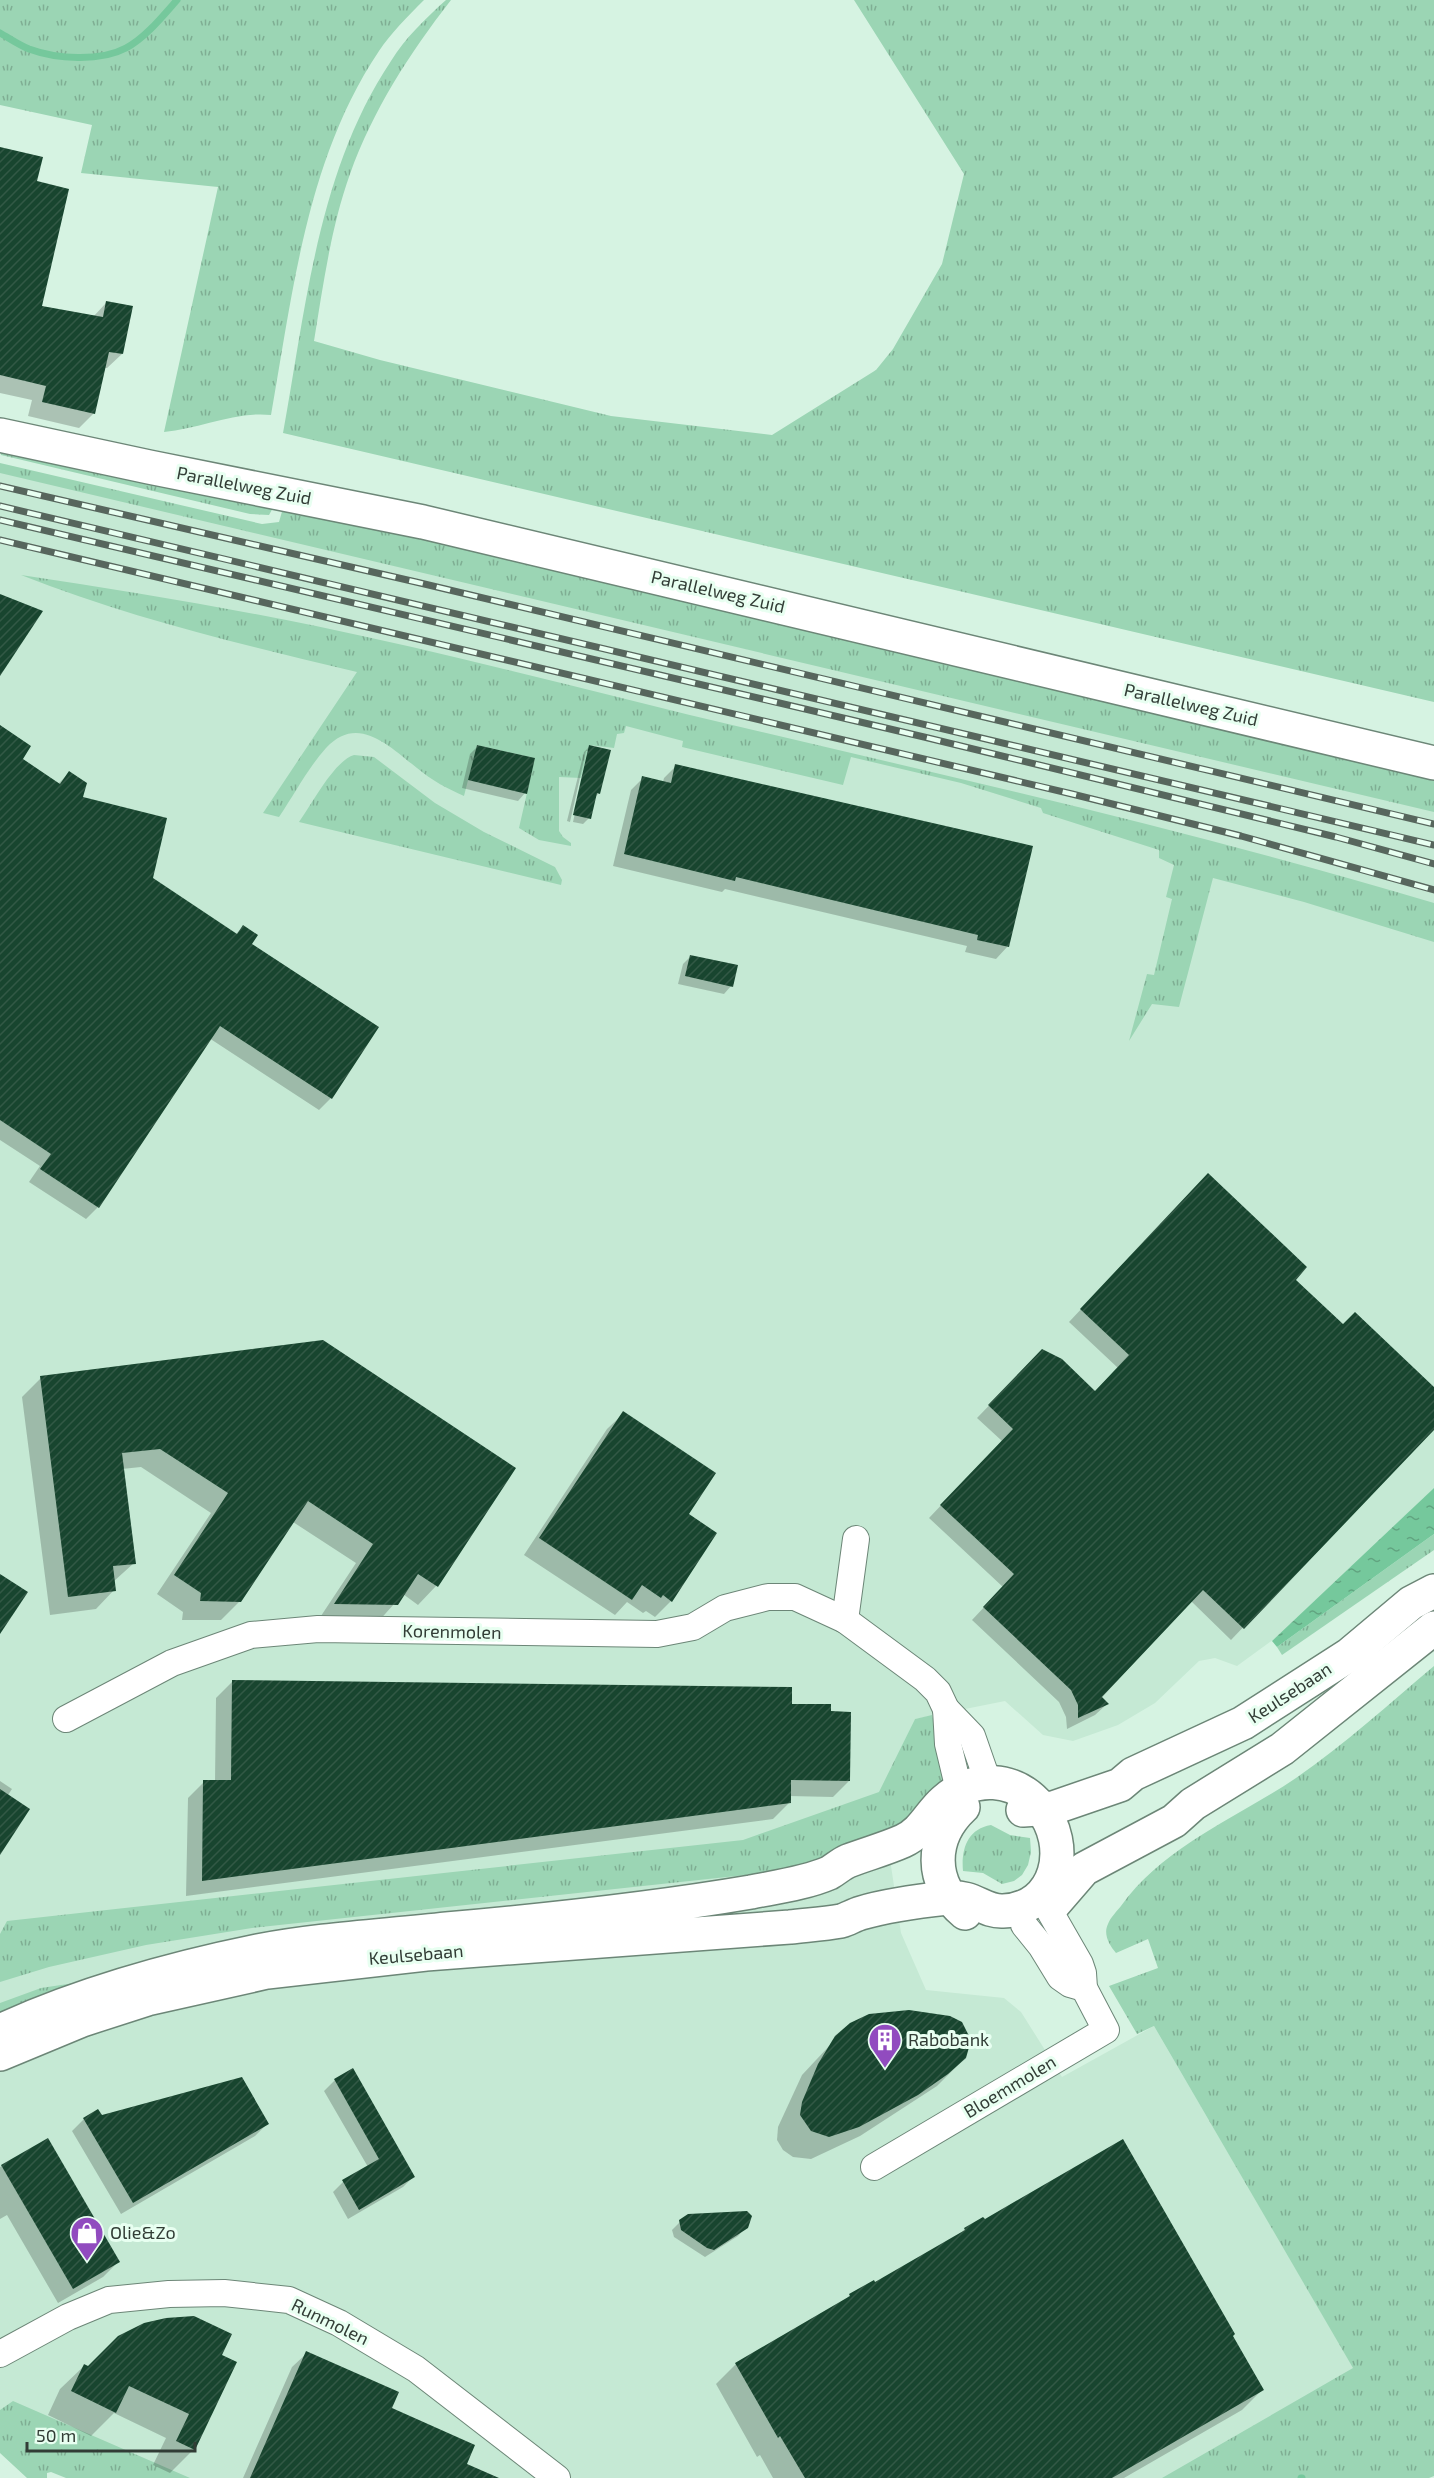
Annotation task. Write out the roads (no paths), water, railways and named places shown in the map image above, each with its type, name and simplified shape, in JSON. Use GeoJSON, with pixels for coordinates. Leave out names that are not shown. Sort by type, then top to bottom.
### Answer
{"type":"FeatureCollection","features":[{"type":"Feature","properties":{"kind":"main road","name":"Parallelweg Zuid"},"geometry":{"type":"LineString","coordinates":[[0,435],[423,522],[1434,763]]}},
{"type":"Feature","properties":{"kind":"main road","name":"Keulsebaan"},"geometry":{"type":"LineString","coordinates":[[1038,1804],[1115,1773],[1133,1774],[1243,1723],[1349,1655],[1411,1603],[1434,1591]]}},
{"type":"Feature","properties":{"kind":"main road","name":"Keulsebaan"},"geometry":{"type":"LineString","coordinates":[[1049,1895],[1084,1869],[1111,1853],[1174,1821],[1194,1804],[1282,1749],[1434,1628]]}},
{"type":"Feature","properties":{"kind":"main road"},"geometry":{"type":"LineString","coordinates":[[970,1793],[975,1801],[1004,1802],[1022,1810],[1038,1804],[1049,1817],[1059,1852],[1049,1895],[1008,1928],[978,1921],[957,1905],[939,1874],[933,1833],[951,1819],[970,1793]]}},
{"type":"Feature","properties":{"kind":"main road","name":"Keulsebaan"},"geometry":{"type":"LineString","coordinates":[[0,2031],[78,2000],[170,1972],[259,1951],[317,1942],[524,1922],[708,1899],[781,1887],[829,1873],[851,1874],[907,1856],[933,1833]]}},
{"type":"Feature","properties":{"kind":"main road","name":"Keulsebaan"},"geometry":{"type":"LineString","coordinates":[[0,2054],[82,2020],[147,1999],[267,1972],[426,1954],[790,1927],[844,1920],[861,1926],[949,1912],[957,1905]]}},
{"type":"Feature","properties":{"kind":"street"},"geometry":{"type":"LineString","coordinates":[[844,1620],[856,1539]]}},
{"type":"Feature","properties":{"kind":"street","name":"Korenmolen"},"geometry":{"type":"LineString","coordinates":[[66,1719],[172,1663],[252,1635],[318,1629],[657,1634],[693,1627],[725,1608],[768,1597],[795,1597],[844,1620],[925,1679],[938,1692],[946,1709],[972,1736],[970,1793]]}},
{"type":"Feature","properties":{"kind":"street","name":"Bloemmolen"},"geometry":{"type":"LineString","coordinates":[[874,2167],[1106,2030],[1084,1988],[1070,1984],[1060,1977],[1041,1946],[1049,1895]]}},
{"type":"Feature","properties":{"kind":"street","name":"Runmolen"},"geometry":{"type":"LineString","coordinates":[[0,2354],[68,2317],[109,2300],[169,2294],[224,2293],[289,2300],[339,2323],[416,2369],[557,2478]]}},
{"type":"Feature","properties":{"kind":"water"},"geometry":{"type":"Polygon","coordinates":[[[1434,1488],[1434,1534],[1277,1647],[1272,1641],[1434,1488]]]}},
{"type":"Feature","properties":{"kind":"waterway"},"geometry":{"type":"LineString","coordinates":[[0,33],[29,49],[52,55],[65,57],[104,55],[126,48],[140,39],[177,0]]}},
{"type":"Feature","properties":{"kind":"railway"},"geometry":{"type":"LineString","coordinates":[[0,486],[416,582],[1434,824]]}},
{"type":"Feature","properties":{"kind":"railway"},"geometry":{"type":"LineString","coordinates":[[0,506],[1434,845]]}},
{"type":"Feature","properties":{"kind":"railway"},"geometry":{"type":"LineString","coordinates":[[0,520],[924,737],[1336,837],[1434,864]]}},
{"type":"Feature","properties":{"kind":"railway"},"geometry":{"type":"LineString","coordinates":[[0,540],[1072,794],[1241,836],[1434,890]]}},
{"type":"Feature","properties":{"kind":"place","name":"Rabobank"},"geometry":{"type":"Point","coordinates":[885,2069]}},
{"type":"Feature","properties":{"kind":"place","name":"Olie&Zo"},"geometry":{"type":"Point","coordinates":[87,2262]}}]}
